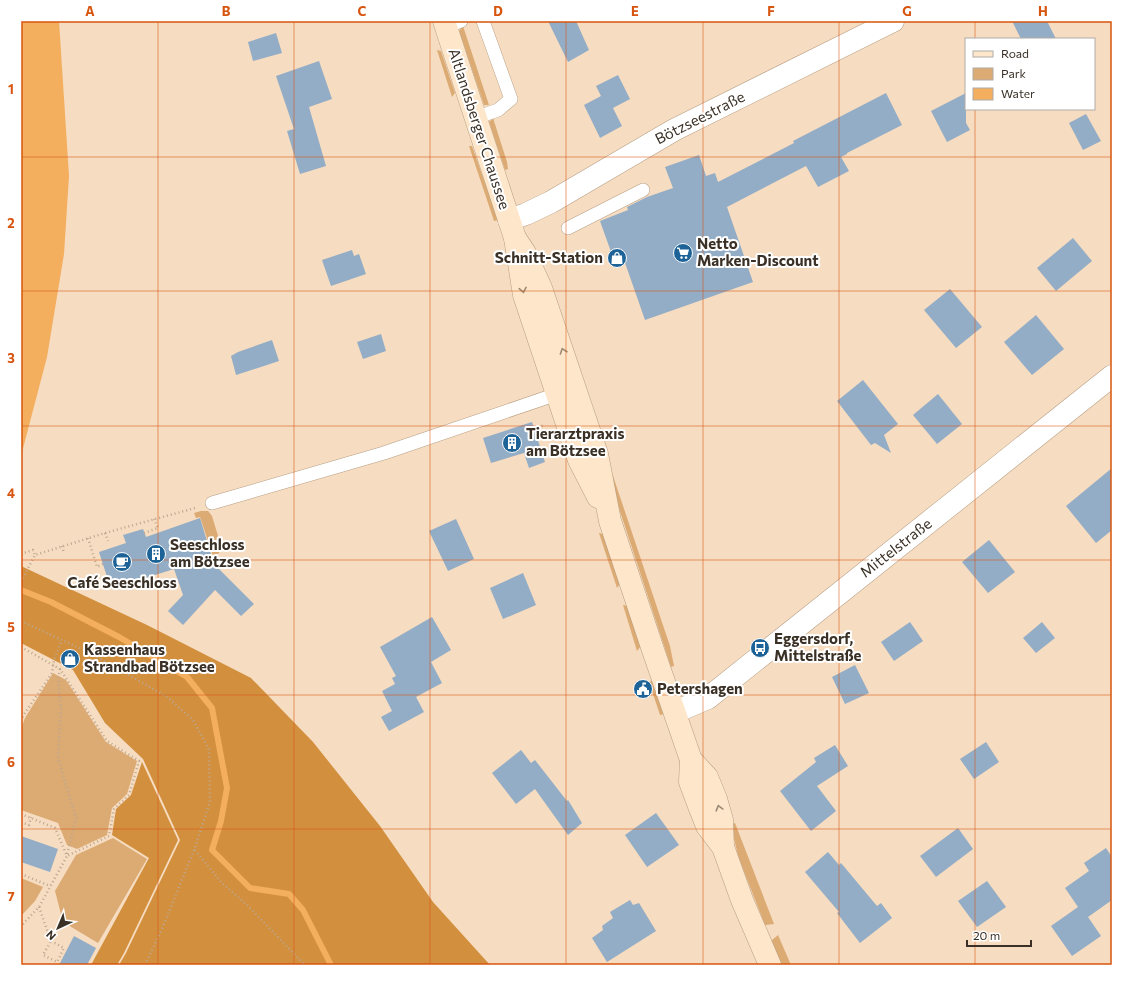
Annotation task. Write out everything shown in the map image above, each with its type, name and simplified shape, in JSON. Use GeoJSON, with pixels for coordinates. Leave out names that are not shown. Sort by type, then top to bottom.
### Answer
{"type":"FeatureCollection","features":[{"type":"Feature","properties":{"kind":"main road","name":"Altlandsberger Chaussee"},"geometry":{"type":"LineString","coordinates":[[450,23],[475,118],[512,229],[541,288],[566,391],[597,454],[610,521],[652,650],[691,760],[707,777],[716,799],[722,820],[723,847],[742,900],[770,965]]}},
{"type":"Feature","properties":{"kind":"street","name":"Bötzseestraße"},"geometry":{"type":"LineString","coordinates":[[512,229],[526,214],[551,202],[674,130],[894,21]]}},
{"type":"Feature","properties":{"kind":"street","name":"Mittelstraße"},"geometry":{"type":"LineString","coordinates":[[675,712],[708,698],[1112,376]]}},
{"type":"Feature","properties":{"kind":"lane"},"geometry":{"type":"LineString","coordinates":[[475,118],[498,110],[511,99],[483,21]]}},
{"type":"Feature","properties":{"kind":"lane"},"geometry":{"type":"LineString","coordinates":[[568,228],[643,190]]}},
{"type":"Feature","properties":{"kind":"lane"},"geometry":{"type":"LineString","coordinates":[[212,503],[384,453],[566,391]]}},
{"type":"Feature","properties":{"kind":"path"},"geometry":{"type":"LineString","coordinates":[[21,582],[35,555],[105,533],[212,503]]}},
{"type":"Feature","properties":{"kind":"path"},"geometry":{"type":"LineString","coordinates":[[144,533],[158,528],[154,519]]}},
{"type":"Feature","properties":{"kind":"path"},"geometry":{"type":"LineString","coordinates":[[105,533],[108,540]]}},
{"type":"Feature","properties":{"kind":"path"},"geometry":{"type":"LineString","coordinates":[[88,538],[97,567],[103,564]]}},
{"type":"Feature","properties":{"kind":"path"},"geometry":{"type":"LineString","coordinates":[[62,546],[64,553]]}},
{"type":"Feature","properties":{"kind":"path"},"geometry":{"type":"LineString","coordinates":[[21,554],[33,550],[35,555]]}},
{"type":"Feature","properties":{"kind":"path"},"geometry":{"type":"LineString","coordinates":[[21,620],[92,654],[167,697],[193,720],[209,750],[210,802],[194,850],[162,929],[145,965]]}},
{"type":"Feature","properties":{"kind":"path"},"geometry":{"type":"LineString","coordinates":[[21,721],[52,673],[53,664],[62,640]]}},
{"type":"Feature","properties":{"kind":"path"},"geometry":{"type":"LineString","coordinates":[[21,647],[60,668],[107,741],[139,761],[129,795],[114,809],[110,836],[67,856]]}},
{"type":"Feature","properties":{"kind":"path"},"geometry":{"type":"LineString","coordinates":[[21,926],[39,907],[67,856],[76,818],[58,758],[61,708],[58,679],[60,668]]}},
{"type":"Feature","properties":{"kind":"path"},"geometry":{"type":"LineString","coordinates":[[21,814],[55,828],[67,856]]}},
{"type":"Feature","properties":{"kind":"path"},"geometry":{"type":"LineString","coordinates":[[21,822],[29,825],[31,817]]}},
{"type":"Feature","properties":{"kind":"path"},"geometry":{"type":"LineString","coordinates":[[194,850],[221,882],[248,906],[305,965]]}},
{"type":"Feature","properties":{"kind":"path"},"geometry":{"type":"LineString","coordinates":[[21,874],[50,886]]}},
{"type":"Feature","properties":{"kind":"path"},"geometry":{"type":"LineString","coordinates":[[39,907],[51,941],[64,948],[60,959],[57,962],[43,955],[51,941]]}},
{"type":"Feature","properties":{"kind":"green space"},"geometry":{"type":"Polygon","coordinates":[[[463,26],[489,105],[484,105],[459,31],[463,26]]]}},
{"type":"Feature","properties":{"kind":"green space"},"geometry":{"type":"Polygon","coordinates":[[[437,50],[441,51],[455,93],[452,97],[437,50]]]}},
{"type":"Feature","properties":{"kind":"green space"},"geometry":{"type":"Polygon","coordinates":[[[493,118],[507,162],[508,169],[505,170],[489,122],[493,118]]]}},
{"type":"Feature","properties":{"kind":"green space"},"geometry":{"type":"Polygon","coordinates":[[[469,146],[472,146],[498,220],[494,221],[469,146]]]}},
{"type":"Feature","properties":{"kind":"green space"},"geometry":{"type":"Polygon","coordinates":[[[611,470],[670,646],[674,666],[671,667],[614,493],[611,470]]]}},
{"type":"Feature","properties":{"kind":"green space"},"geometry":{"type":"Polygon","coordinates":[[[208,511],[212,516],[222,549],[218,554],[213,556],[200,517],[196,518],[194,513],[208,511]]]}},
{"type":"Feature","properties":{"kind":"green space"},"geometry":{"type":"Polygon","coordinates":[[[599,533],[603,534],[620,584],[617,588],[599,533]]]}},
{"type":"Feature","properties":{"kind":"green space"},"geometry":{"type":"Polygon","coordinates":[[[623,605],[628,606],[641,646],[637,651],[623,605]]]}},
{"type":"Feature","properties":{"kind":"green space"},"geometry":{"type":"Polygon","coordinates":[[[53,673],[66,680],[106,742],[137,761],[127,794],[112,808],[107,835],[77,849],[67,845],[58,823],[21,810],[21,729],[25,718],[53,673]]]}},
{"type":"Feature","properties":{"kind":"green space"},"geometry":{"type":"Polygon","coordinates":[[[652,681],[664,714],[660,715],[649,682],[652,681]]]}},
{"type":"Feature","properties":{"kind":"green space"},"geometry":{"type":"Polygon","coordinates":[[[735,823],[774,924],[765,925],[738,856],[731,825],[735,823]]]}},
{"type":"Feature","properties":{"kind":"green space"},"geometry":{"type":"Polygon","coordinates":[[[113,838],[147,859],[98,943],[63,922],[55,891],[76,855],[113,838]]]}},
{"type":"Feature","properties":{"kind":"green space"},"geometry":{"type":"Polygon","coordinates":[[[21,878],[43,887],[35,901],[21,916],[21,878]]]}},
{"type":"Feature","properties":{"kind":"green space"},"geometry":{"type":"Polygon","coordinates":[[[778,935],[791,965],[782,965],[771,941],[778,935]]]}},
{"type":"Feature","properties":{"kind":"shaded area"},"geometry":{"type":"Polygon","coordinates":[[[21,566],[147,625],[251,678],[313,742],[380,826],[433,902],[490,965],[119,965],[180,840],[143,759],[105,723],[73,670],[21,643],[21,566]]]}},
{"type":"Feature","properties":{"kind":"shaded area"},"geometry":{"type":"Polygon","coordinates":[[[142,762],[178,840],[117,965],[91,965],[149,858],[112,835],[116,809],[131,795],[142,762]]]}},
{"type":"Feature","properties":{"kind":"water"},"geometry":{"type":"Polygon","coordinates":[[[21,21],[59,21],[69,176],[64,254],[47,357],[21,456],[21,21]]]}},
{"type":"Feature","properties":{"kind":"building"},"geometry":{"type":"Polygon","coordinates":[[[548,21],[576,21],[589,50],[568,62],[548,21]]]}},
{"type":"Feature","properties":{"kind":"building"},"geometry":{"type":"Polygon","coordinates":[[[1012,21],[1047,21],[1056,38],[1020,38],[1012,21]]]}},
{"type":"Feature","properties":{"kind":"building"},"geometry":{"type":"Polygon","coordinates":[[[276,33],[282,53],[253,61],[248,42],[276,33]]]}},
{"type":"Feature","properties":{"kind":"building"},"geometry":{"type":"Polygon","coordinates":[[[319,61],[332,99],[309,107],[326,166],[300,174],[287,131],[294,129],[276,76],[319,61]]]}},
{"type":"Feature","properties":{"kind":"building"},"geometry":{"type":"Polygon","coordinates":[[[618,75],[630,99],[613,108],[622,126],[600,138],[584,105],[601,96],[596,86],[618,75]]]}},
{"type":"Feature","properties":{"kind":"building"},"geometry":{"type":"Polygon","coordinates":[[[886,93],[902,125],[841,157],[849,171],[818,187],[806,166],[727,207],[753,282],[645,320],[624,260],[615,263],[600,221],[628,210],[627,207],[647,197],[673,188],[665,167],[699,155],[706,176],[715,173],[718,182],[886,93]]]}},
{"type":"Feature","properties":{"kind":"building"},"geometry":{"type":"Polygon","coordinates":[[[965,94],[966,123],[970,130],[947,142],[931,111],[965,94]]]}},
{"type":"Feature","properties":{"kind":"building"},"geometry":{"type":"Polygon","coordinates":[[[1086,114],[1101,141],[1083,150],[1069,123],[1086,114]]]}},
{"type":"Feature","properties":{"kind":"building"},"geometry":{"type":"Polygon","coordinates":[[[1073,238],[1092,261],[1056,291],[1037,268],[1073,238]]]}},
{"type":"Feature","properties":{"kind":"building"},"geometry":{"type":"Polygon","coordinates":[[[352,250],[354,256],[359,254],[366,274],[331,286],[322,260],[352,250]]]}},
{"type":"Feature","properties":{"kind":"building"},"geometry":{"type":"Polygon","coordinates":[[[950,289],[982,327],[956,348],[924,310],[950,289]]]}},
{"type":"Feature","properties":{"kind":"building"},"geometry":{"type":"Polygon","coordinates":[[[1036,315],[1064,349],[1032,375],[1004,342],[1036,315]]]}},
{"type":"Feature","properties":{"kind":"building"},"geometry":{"type":"Polygon","coordinates":[[[381,334],[386,351],[363,359],[357,342],[381,334]]]}},
{"type":"Feature","properties":{"kind":"building"},"geometry":{"type":"Polygon","coordinates":[[[272,340],[279,361],[236,375],[231,356],[272,340]]]}},
{"type":"Feature","properties":{"kind":"building"},"geometry":{"type":"Polygon","coordinates":[[[863,380],[898,424],[884,435],[891,453],[875,443],[871,445],[837,401],[863,380]]]}},
{"type":"Feature","properties":{"kind":"building"},"geometry":{"type":"Polygon","coordinates":[[[938,394],[962,424],[937,444],[913,415],[938,394]]]}},
{"type":"Feature","properties":{"kind":"building","name":"Tierarztpraxis am Bötzsee"},"geometry":{"type":"Polygon","coordinates":[[[532,422],[545,462],[529,468],[524,453],[491,463],[483,438],[532,422]]]}},
{"type":"Feature","properties":{"kind":"building"},"geometry":{"type":"Polygon","coordinates":[[[1112,468],[1112,530],[1096,543],[1066,506],[1112,468]]]}},
{"type":"Feature","properties":{"kind":"building","name":"Seeschloss am Bötzsee"},"geometry":{"type":"Polygon","coordinates":[[[200,518],[214,564],[254,604],[241,616],[215,590],[183,625],[168,611],[183,595],[174,569],[111,589],[99,552],[126,543],[123,535],[143,529],[146,537],[200,518]]]}},
{"type":"Feature","properties":{"kind":"building"},"geometry":{"type":"Polygon","coordinates":[[[456,519],[474,559],[448,571],[429,531],[456,519]]]}},
{"type":"Feature","properties":{"kind":"building"},"geometry":{"type":"Polygon","coordinates":[[[989,540],[1015,572],[988,593],[962,562],[989,540]]]}},
{"type":"Feature","properties":{"kind":"building"},"geometry":{"type":"Polygon","coordinates":[[[523,573],[536,605],[503,619],[490,588],[523,573]]]}},
{"type":"Feature","properties":{"kind":"building"},"geometry":{"type":"Polygon","coordinates":[[[432,617],[451,650],[431,662],[442,683],[416,697],[424,712],[389,731],[381,717],[392,711],[382,691],[395,684],[392,678],[396,676],[380,647],[432,617]]]}},
{"type":"Feature","properties":{"kind":"building"},"geometry":{"type":"Polygon","coordinates":[[[910,622],[923,641],[894,661],[881,642],[910,622]]]}},
{"type":"Feature","properties":{"kind":"building"},"geometry":{"type":"Polygon","coordinates":[[[1042,622],[1055,638],[1036,653],[1023,638],[1042,622]]]}},
{"type":"Feature","properties":{"kind":"building"},"geometry":{"type":"Polygon","coordinates":[[[855,665],[869,693],[845,704],[832,677],[855,665]]]}},
{"type":"Feature","properties":{"kind":"building"},"geometry":{"type":"Polygon","coordinates":[[[986,742],[999,762],[974,779],[960,759],[986,742]]]}},
{"type":"Feature","properties":{"kind":"building"},"geometry":{"type":"Polygon","coordinates":[[[835,745],[848,766],[817,786],[836,811],[811,831],[780,791],[816,762],[814,758],[835,745]]]}},
{"type":"Feature","properties":{"kind":"building"},"geometry":{"type":"Polygon","coordinates":[[[521,750],[531,763],[535,760],[567,801],[568,800],[582,823],[568,835],[535,789],[516,804],[492,773],[521,750]]]}},
{"type":"Feature","properties":{"kind":"building"},"geometry":{"type":"Polygon","coordinates":[[[656,813],[679,845],[647,867],[625,835],[656,813]]]}},
{"type":"Feature","properties":{"kind":"building"},"geometry":{"type":"Polygon","coordinates":[[[958,828],[973,849],[936,877],[920,856],[958,828]]]}},
{"type":"Feature","properties":{"kind":"building"},"geometry":{"type":"Polygon","coordinates":[[[21,836],[58,849],[50,872],[21,862],[21,836]]]}},
{"type":"Feature","properties":{"kind":"building"},"geometry":{"type":"Polygon","coordinates":[[[1106,848],[1112,857],[1112,900],[1088,917],[1101,936],[1072,956],[1051,926],[1078,907],[1065,888],[1089,871],[1084,863],[1106,848]]]}},
{"type":"Feature","properties":{"kind":"building"},"geometry":{"type":"Polygon","coordinates":[[[828,852],[839,865],[841,863],[877,906],[881,903],[892,918],[860,943],[837,913],[839,912],[805,872],[828,852]]]}},
{"type":"Feature","properties":{"kind":"building"},"geometry":{"type":"Polygon","coordinates":[[[987,881],[1006,907],[977,927],[958,901],[987,881]]]}},
{"type":"Feature","properties":{"kind":"building"},"geometry":{"type":"Polygon","coordinates":[[[630,900],[633,905],[639,903],[656,931],[607,962],[592,938],[603,930],[602,926],[613,918],[610,912],[630,900]]]}},
{"type":"Feature","properties":{"kind":"building"},"geometry":{"type":"Polygon","coordinates":[[[74,936],[96,948],[87,965],[59,965],[74,936]]]}},
{"type":"Feature","properties":{"kind":"waterway"},"geometry":{"type":"LineString","coordinates":[[21,590],[51,602],[119,637],[187,677],[212,708],[227,788],[221,821],[212,850],[250,888],[289,894],[303,910],[331,965]]}},
{"type":"Feature","properties":{"kind":"place","name":"Netto Marken-Discount"},"geometry":{"type":"Point","coordinates":[683,253]}},
{"type":"Feature","properties":{"kind":"place","name":"Schnitt-Station"},"geometry":{"type":"Point","coordinates":[617,258]}},
{"type":"Feature","properties":{"kind":"place","name":"Tierarztpraxis am Bötzsee"},"geometry":{"type":"Point","coordinates":[512,443]}},
{"type":"Feature","properties":{"kind":"place","name":"Seeschloss am Bötzsee"},"geometry":{"type":"Point","coordinates":[156,554]}},
{"type":"Feature","properties":{"kind":"place","name":"Café Seeschloss"},"geometry":{"type":"Point","coordinates":[122,562]}},
{"type":"Feature","properties":{"kind":"place","name":"Eggersdorf, Mittelstraße"},"geometry":{"type":"Point","coordinates":[760,648]}},
{"type":"Feature","properties":{"kind":"place","name":"Kassenhaus Strandbad Bötzsee"},"geometry":{"type":"Point","coordinates":[70,659]}},
{"type":"Feature","properties":{"kind":"place","name":"Petershagen"},"geometry":{"type":"Point","coordinates":[643,689]}}]}
